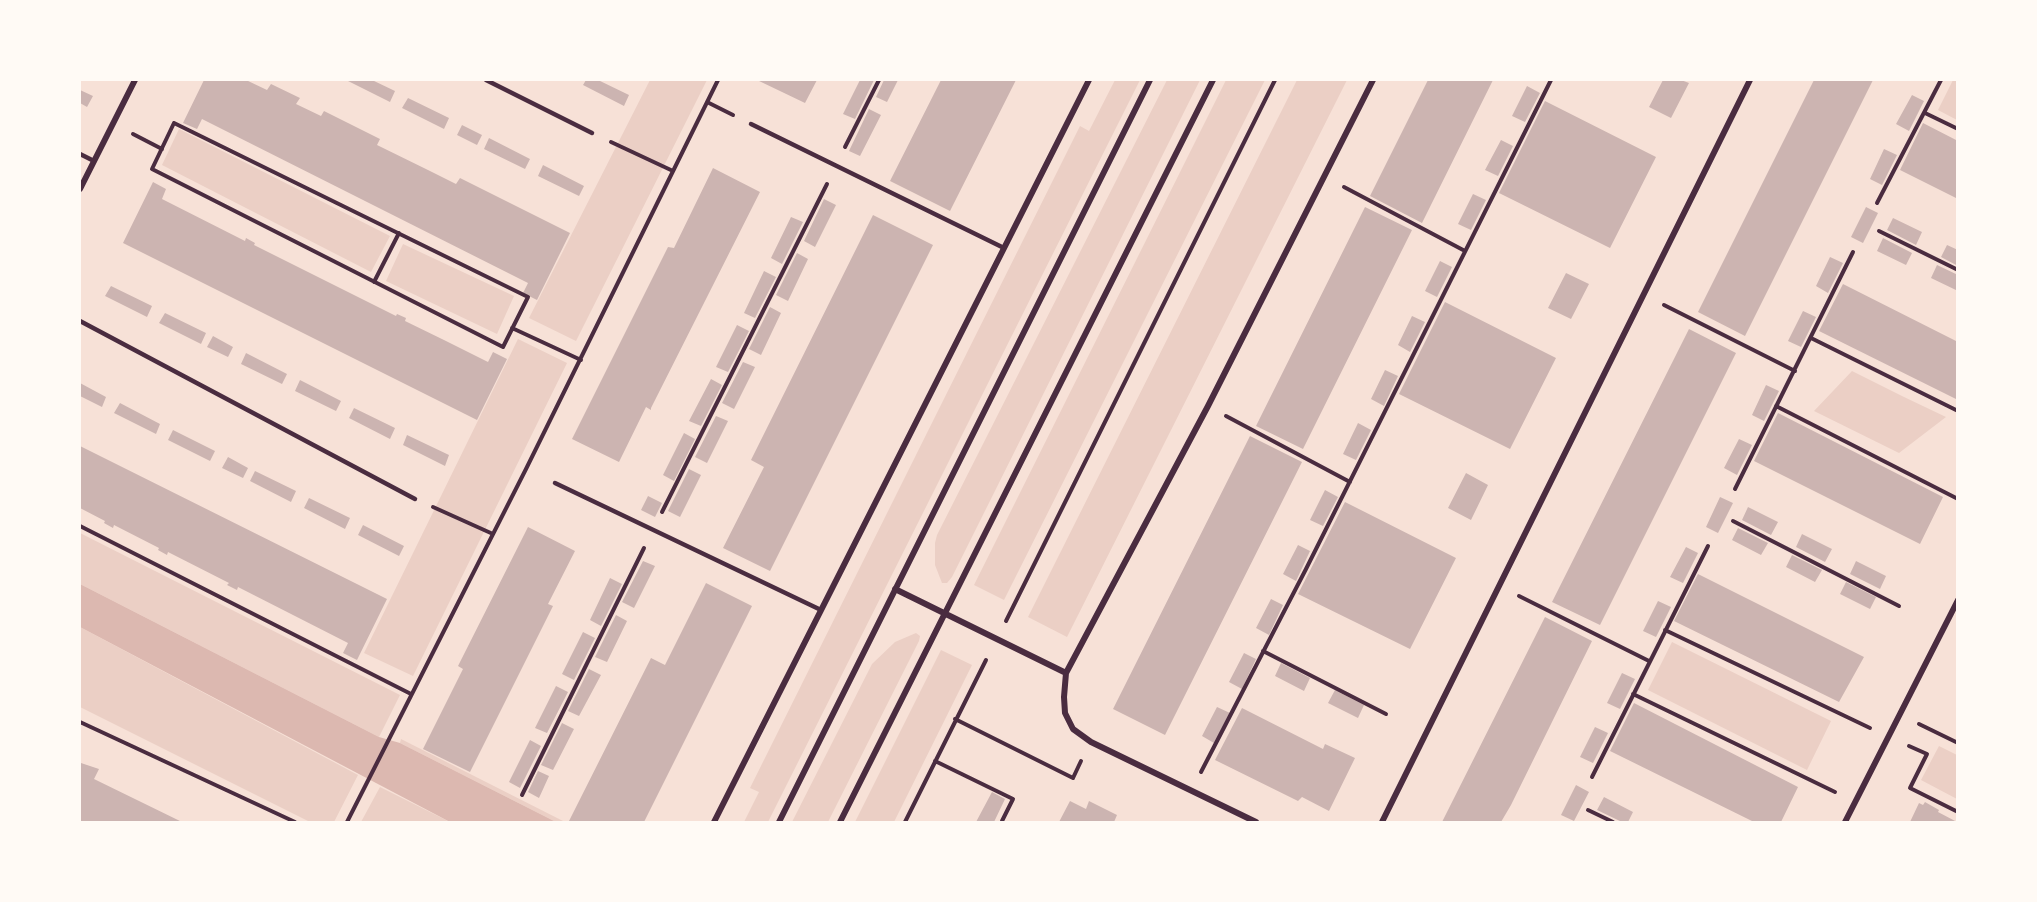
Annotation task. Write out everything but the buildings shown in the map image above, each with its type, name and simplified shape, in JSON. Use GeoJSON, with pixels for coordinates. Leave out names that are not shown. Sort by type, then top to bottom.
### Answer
{"type":"FeatureCollection","features":[{"type":"Feature","properties":{"kind":"street"},"geometry":{"type":"LineString","coordinates":[[80,189],[135,80]]}},
{"type":"Feature","properties":{"kind":"street"},"geometry":{"type":"LineString","coordinates":[[714,822],[1089,80]]}},
{"type":"Feature","properties":{"kind":"street"},"geometry":{"type":"LineString","coordinates":[[779,822],[1150,80]]}},
{"type":"Feature","properties":{"kind":"street"},"geometry":{"type":"LineString","coordinates":[[840,822],[1213,80]]}},
{"type":"Feature","properties":{"kind":"street"},"geometry":{"type":"LineString","coordinates":[[1256,822],[1091,742],[1073,729],[1065,712],[1066,673],[1208,406],[1373,80]]}},
{"type":"Feature","properties":{"kind":"street"},"geometry":{"type":"LineString","coordinates":[[1382,822],[1750,80]]}},
{"type":"Feature","properties":{"kind":"street"},"geometry":{"type":"LineString","coordinates":[[895,589],[1066,673]]}},
{"type":"Feature","properties":{"kind":"street"},"geometry":{"type":"LineString","coordinates":[[1845,822],[1958,600]]}},
{"type":"Feature","properties":{"kind":"lane"},"geometry":{"type":"LineString","coordinates":[[486,80],[592,133]]}},
{"type":"Feature","properties":{"kind":"lane"},"geometry":{"type":"LineString","coordinates":[[751,124],[1004,248]]}},
{"type":"Feature","properties":{"kind":"lane"},"geometry":{"type":"LineString","coordinates":[[80,154],[94,161]]}},
{"type":"Feature","properties":{"kind":"lane"},"geometry":{"type":"LineString","coordinates":[[80,321],[416,499]]}},
{"type":"Feature","properties":{"kind":"lane"},"geometry":{"type":"LineString","coordinates":[[555,483],[821,610]]}},
{"type":"Feature","properties":{"kind":"path"},"geometry":{"type":"LineString","coordinates":[[347,822],[581,360],[718,80]]}},
{"type":"Feature","properties":{"kind":"path"},"geometry":{"type":"LineString","coordinates":[[522,795],[879,80]]}},
{"type":"Feature","properties":{"kind":"path"},"geometry":{"type":"LineString","coordinates":[[905,822],[1275,80]]}},
{"type":"Feature","properties":{"kind":"path"},"geometry":{"type":"LineString","coordinates":[[1191,791],[1350,482],[1551,80]]}},
{"type":"Feature","properties":{"kind":"path"},"geometry":{"type":"LineString","coordinates":[[1877,203],[1925,113],[1939,80]]}},
{"type":"Feature","properties":{"kind":"path"},"geometry":{"type":"LineString","coordinates":[[707,102],[751,124]]}},
{"type":"Feature","properties":{"kind":"path"},"geometry":{"type":"LineString","coordinates":[[1925,113],[1958,129]]}},
{"type":"Feature","properties":{"kind":"path"},"geometry":{"type":"LineString","coordinates":[[174,123],[399,233],[528,297],[503,347],[152,169],[174,123]]}},
{"type":"Feature","properties":{"kind":"path"},"geometry":{"type":"LineString","coordinates":[[112,124],[162,149]]}},
{"type":"Feature","properties":{"kind":"path"},"geometry":{"type":"LineString","coordinates":[[592,133],[673,171]]}},
{"type":"Feature","properties":{"kind":"path"},"geometry":{"type":"LineString","coordinates":[[1324,176],[1465,251]]}},
{"type":"Feature","properties":{"kind":"path"},"geometry":{"type":"LineString","coordinates":[[1879,231],[1958,270]]}},
{"type":"Feature","properties":{"kind":"path"},"geometry":{"type":"LineString","coordinates":[[374,282],[399,233]]}},
{"type":"Feature","properties":{"kind":"path"},"geometry":{"type":"LineString","coordinates":[[1735,489],[1853,252]]}},
{"type":"Feature","properties":{"kind":"path"},"geometry":{"type":"LineString","coordinates":[[1644,295],[1795,371]]}},
{"type":"Feature","properties":{"kind":"path"},"geometry":{"type":"LineString","coordinates":[[512,328],[581,360]]}},
{"type":"Feature","properties":{"kind":"path"},"geometry":{"type":"LineString","coordinates":[[1811,338],[1958,411]]}},
{"type":"Feature","properties":{"kind":"path"},"geometry":{"type":"LineString","coordinates":[[1208,406],[1350,482]]}},
{"type":"Feature","properties":{"kind":"path"},"geometry":{"type":"LineString","coordinates":[[1776,406],[1958,499]]}},
{"type":"Feature","properties":{"kind":"path"},"geometry":{"type":"LineString","coordinates":[[416,499],[493,534]]}},
{"type":"Feature","properties":{"kind":"path"},"geometry":{"type":"LineString","coordinates":[[1732,521],[1899,606]]}},
{"type":"Feature","properties":{"kind":"path"},"geometry":{"type":"LineString","coordinates":[[80,526],[411,694]]}},
{"type":"Feature","properties":{"kind":"path"},"geometry":{"type":"LineString","coordinates":[[1592,777],[1708,546]]}},
{"type":"Feature","properties":{"kind":"path"},"geometry":{"type":"LineString","coordinates":[[1500,586],[1649,661]]}},
{"type":"Feature","properties":{"kind":"path"},"geometry":{"type":"LineString","coordinates":[[1665,630],[1928,754],[1910,788],[1958,812]]}},
{"type":"Feature","properties":{"kind":"path"},"geometry":{"type":"LineString","coordinates":[[1263,651],[1386,714]]}},
{"type":"Feature","properties":{"kind":"path"},"geometry":{"type":"LineString","coordinates":[[1633,694],[1855,802]]}},
{"type":"Feature","properties":{"kind":"path"},"geometry":{"type":"LineString","coordinates":[[1900,715],[1958,743]]}},
{"type":"Feature","properties":{"kind":"path"},"geometry":{"type":"LineString","coordinates":[[956,719],[1073,778],[1091,742]]}},
{"type":"Feature","properties":{"kind":"path"},"geometry":{"type":"LineString","coordinates":[[80,722],[295,822]]}},
{"type":"Feature","properties":{"kind":"path"},"geometry":{"type":"LineString","coordinates":[[935,761],[1013,799],[1002,821]]}},
{"type":"Feature","properties":{"kind":"path"},"geometry":{"type":"LineString","coordinates":[[1588,810],[1613,822]]}},
{"type":"Feature","properties":{"kind":"shaded area"},"geometry":{"type":"Polygon","coordinates":[[[650,80],[707,80],[576,341],[529,318],[650,80]]]}},
{"type":"Feature","properties":{"kind":"shaded area"},"geometry":{"type":"Polygon","coordinates":[[[1115,80],[1140,80],[768,822],[744,822],[759,792],[750,788],[1080,126],[1089,131],[1115,80]]]}},
{"type":"Feature","properties":{"kind":"shaded area"},"geometry":{"type":"Polygon","coordinates":[[[1167,80],[1200,80],[952,577],[947,583],[942,583],[935,565],[937,535],[1167,80]]]}},
{"type":"Feature","properties":{"kind":"shaded area"},"geometry":{"type":"Polygon","coordinates":[[[1226,80],[1265,80],[1004,600],[974,585],[1226,80]]]}},
{"type":"Feature","properties":{"kind":"shaded area"},"geometry":{"type":"Polygon","coordinates":[[[1297,80],[1347,80],[1067,637],[1028,617],[1297,80]]]}},
{"type":"Feature","properties":{"kind":"shaded area"},"geometry":{"type":"Polygon","coordinates":[[[1953,80],[1957,80],[1957,120],[1938,110],[1953,80]]]}},
{"type":"Feature","properties":{"kind":"shaded area"},"geometry":{"type":"Polygon","coordinates":[[[179,129],[390,236],[371,272],[162,165],[179,129]]]}},
{"type":"Feature","properties":{"kind":"shaded area"},"geometry":{"type":"Polygon","coordinates":[[[403,244],[514,296],[497,334],[386,281],[403,244]]]}},
{"type":"Feature","properties":{"kind":"shaded area"},"geometry":{"type":"Polygon","coordinates":[[[518,339],[567,363],[413,676],[364,653],[518,339]]]}},
{"type":"Feature","properties":{"kind":"shaded area"},"geometry":{"type":"Polygon","coordinates":[[[1852,371],[1946,417],[1899,453],[1814,411],[1852,371]]]}},
{"type":"Feature","properties":{"kind":"shaded area"},"geometry":{"type":"Polygon","coordinates":[[[80,533],[400,695],[379,737],[80,584],[80,533]]]}},
{"type":"Feature","properties":{"kind":"shaded area"},"geometry":{"type":"Polygon","coordinates":[[[80,584],[379,737],[400,743],[556,822],[450,822],[80,627],[80,584]]]}},
{"type":"Feature","properties":{"kind":"shaded area"},"geometry":{"type":"Polygon","coordinates":[[[80,627],[358,775],[334,822],[310,822],[80,707],[80,627]]]}},
{"type":"Feature","properties":{"kind":"shaded area"},"geometry":{"type":"Polygon","coordinates":[[[916,633],[920,636],[919,641],[828,822],[792,822],[872,664],[895,642],[916,633]]]}},
{"type":"Feature","properties":{"kind":"shaded area"},"geometry":{"type":"Polygon","coordinates":[[[1672,642],[1831,721],[1807,770],[1648,690],[1672,642]]]}},
{"type":"Feature","properties":{"kind":"shaded area"},"geometry":{"type":"Polygon","coordinates":[[[941,650],[972,665],[894,822],[855,822],[941,650]]]}},
{"type":"Feature","properties":{"kind":"shaded area"},"geometry":{"type":"Polygon","coordinates":[[[401,739],[565,822],[556,822],[400,743],[401,739]]]}},
{"type":"Feature","properties":{"kind":"shaded area"},"geometry":{"type":"Polygon","coordinates":[[[1939,746],[1957,755],[1957,799],[1921,780],[1939,746]]]}},
{"type":"Feature","properties":{"kind":"shaded area"},"geometry":{"type":"Polygon","coordinates":[[[380,787],[450,822],[361,822],[380,787]]]}}]}
